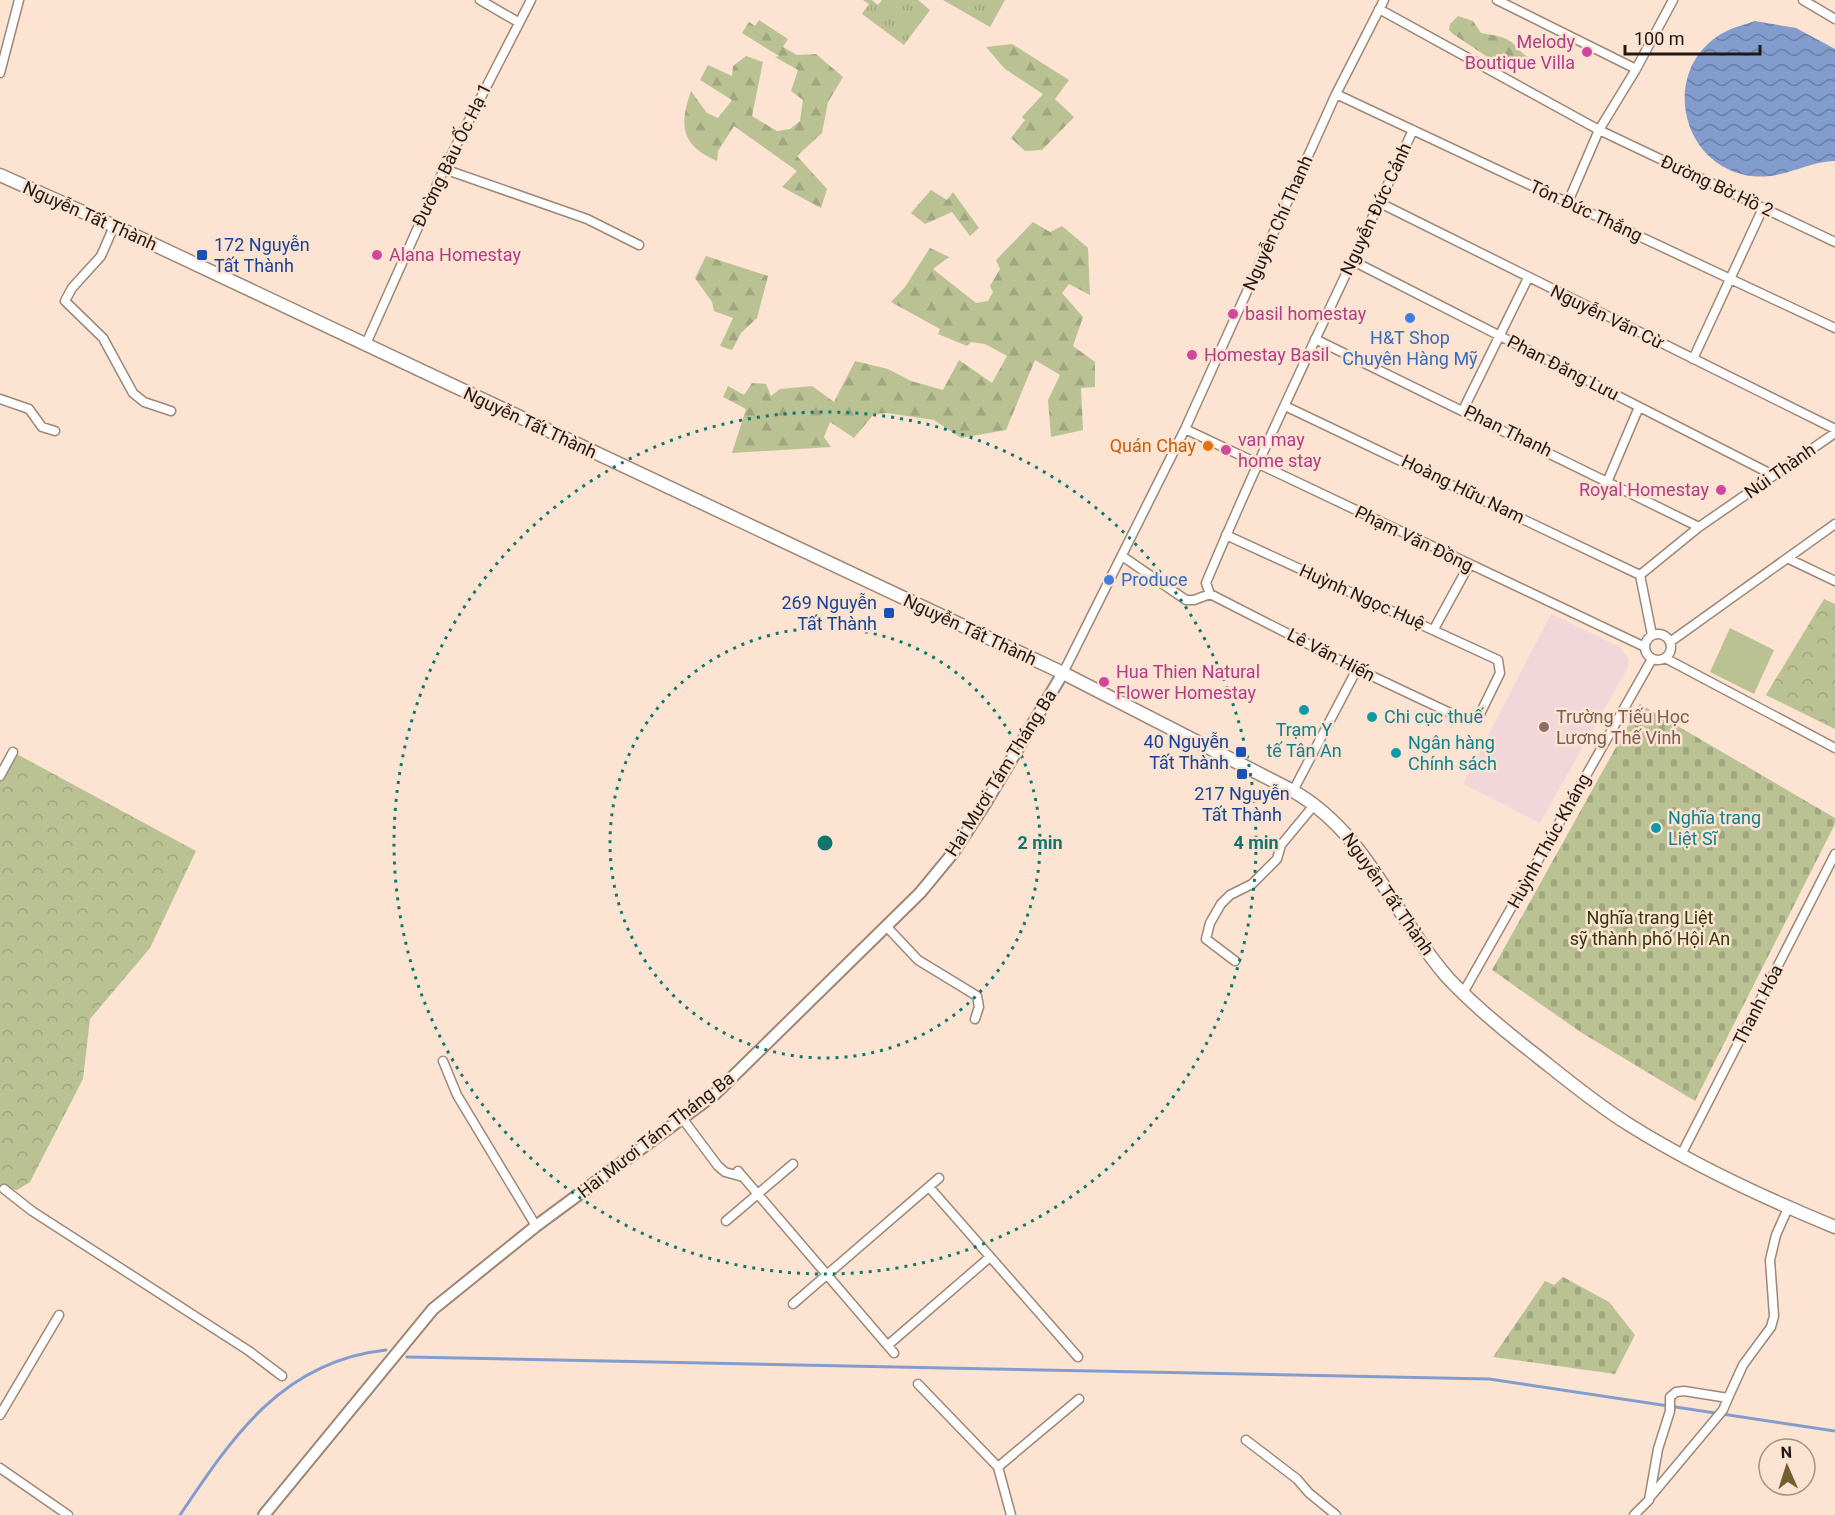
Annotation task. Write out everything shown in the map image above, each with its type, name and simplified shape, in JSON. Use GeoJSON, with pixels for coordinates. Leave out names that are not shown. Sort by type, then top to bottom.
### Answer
{"type":"FeatureCollection","features":[{"type":"Feature","properties":{"kind":"main road","name":"Nguyễn Tất Thành"},"geometry":{"type":"LineString","coordinates":[[0,175],[114,226],[1063,673],[1293,791],[1315,804],[1339,825],[1363,852],[1396,908],[1447,976],[1500,1027],[1626,1123],[1681,1155],[1788,1208],[1835,1227]]}},
{"type":"Feature","properties":{"kind":"street"},"geometry":{"type":"LineString","coordinates":[[0,73],[19,0]]}},
{"type":"Feature","properties":{"kind":"street"},"geometry":{"type":"LineString","coordinates":[[480,0],[518,22]]}},
{"type":"Feature","properties":{"kind":"street","name":"Đường Bàu Ốc Hạ 1"},"geometry":{"type":"LineString","coordinates":[[365,346],[444,169],[531,0]]}},
{"type":"Feature","properties":{"kind":"street","name":"Nguyễn Chí Thanh"},"geometry":{"type":"LineString","coordinates":[[1063,673],[1185,429],[1336,94],[1384,0]]}},
{"type":"Feature","properties":{"kind":"street"},"geometry":{"type":"LineString","coordinates":[[1497,0],[1636,69]]}},
{"type":"Feature","properties":{"kind":"street"},"geometry":{"type":"LineString","coordinates":[[1803,0],[1835,19]]}},
{"type":"Feature","properties":{"kind":"street"},"geometry":{"type":"LineString","coordinates":[[1568,202],[1599,130],[1636,69],[1670,1]]}},
{"type":"Feature","properties":{"kind":"street","name":"Đường Bờ Hồ 2"},"geometry":{"type":"LineString","coordinates":[[1379,9],[1599,130],[1835,242]]}},
{"type":"Feature","properties":{"kind":"street","name":"Tôn Đức Thắng"},"geometry":{"type":"LineString","coordinates":[[1336,94],[1835,328]]}},
{"type":"Feature","properties":{"kind":"street","name":"Nguyễn Đức Cảnh"},"geometry":{"type":"LineString","coordinates":[[1210,594],[1206,583],[1257,464],[1413,130]]}},
{"type":"Feature","properties":{"kind":"street"},"geometry":{"type":"LineString","coordinates":[[444,169],[587,219],[639,245]]}},
{"type":"Feature","properties":{"kind":"street","name":"Nguyễn Văn Cừ"},"geometry":{"type":"LineString","coordinates":[[1380,203],[1835,431]]}},
{"type":"Feature","properties":{"kind":"street"},"geometry":{"type":"LineString","coordinates":[[1693,359],[1763,208]]}},
{"type":"Feature","properties":{"kind":"street"},"geometry":{"type":"LineString","coordinates":[[114,226],[97,261],[72,288],[65,301],[107,343],[120,372],[133,393],[144,402],[171,411]]}},
{"type":"Feature","properties":{"kind":"street","name":"Phan Đăng Lưu"},"geometry":{"type":"LineString","coordinates":[[1353,261],[1773,475]]}},
{"type":"Feature","properties":{"kind":"street"},"geometry":{"type":"LineString","coordinates":[[1463,410],[1528,278]]}},
{"type":"Feature","properties":{"kind":"street","name":"Phan Thanh"},"geometry":{"type":"LineString","coordinates":[[1315,339],[1608,480],[1699,527]]}},
{"type":"Feature","properties":{"kind":"street"},"geometry":{"type":"LineString","coordinates":[[0,399],[29,409],[42,427],[55,431]]}},
{"type":"Feature","properties":{"kind":"street","name":"Hoàng Hữu Nam"},"geometry":{"type":"LineString","coordinates":[[1285,406],[1640,575]]}},
{"type":"Feature","properties":{"kind":"street"},"geometry":{"type":"LineString","coordinates":[[1608,480],[1639,407]]}},
{"type":"Feature","properties":{"kind":"street","name":"Phạm Văn Đồng"},"geometry":{"type":"LineString","coordinates":[[1185,429],[1469,566],[1645,647]]}},
{"type":"Feature","properties":{"kind":"street","name":"Núi Thành"},"geometry":{"type":"LineString","coordinates":[[1640,575],[1699,527],[1835,431]]}},
{"type":"Feature","properties":{"kind":"street"},"geometry":{"type":"LineString","coordinates":[[1670,642],[1835,525]]}},
{"type":"Feature","properties":{"kind":"street","name":"Huỳnh Ngọc Huệ"},"geometry":{"type":"LineString","coordinates":[[1226,535],[1498,660],[1500,673],[1480,714],[1463,719]]}},
{"type":"Feature","properties":{"kind":"street"},"geometry":{"type":"LineString","coordinates":[[1122,556],[1186,600],[1192,601],[1210,594]]}},
{"type":"Feature","properties":{"kind":"street"},"geometry":{"type":"LineString","coordinates":[[1789,559],[1835,581]]}},
{"type":"Feature","properties":{"kind":"street"},"geometry":{"type":"LineString","coordinates":[[1434,629],[1469,566]]}},
{"type":"Feature","properties":{"kind":"street"},"geometry":{"type":"LineString","coordinates":[[1640,575],[1652,635],[1645,647],[1652,659],[1665,658],[1835,748]]}},
{"type":"Feature","properties":{"kind":"street","name":"Lê Văn Hiến"},"geometry":{"type":"LineString","coordinates":[[1210,594],[1357,669],[1463,719]]}},
{"type":"Feature","properties":{"kind":"street"},"geometry":{"type":"LineString","coordinates":[[1652,635],[1664,635],[1670,642],[1671,649],[1665,658]]}},
{"type":"Feature","properties":{"kind":"street","name":"Huỳnh Thúc Kháng"},"geometry":{"type":"LineString","coordinates":[[1463,993],[1652,659]]}},
{"type":"Feature","properties":{"kind":"street"},"geometry":{"type":"LineString","coordinates":[[1293,791],[1357,669]]}},
{"type":"Feature","properties":{"kind":"street","name":"Hai Mươi Tám Tháng Ba"},"geometry":{"type":"LineString","coordinates":[[264,1515],[433,1310],[537,1226],[715,1094],[920,893],[953,853],[1063,673]]}},
{"type":"Feature","properties":{"kind":"street"},"geometry":{"type":"LineString","coordinates":[[0,776],[12,752]]}},
{"type":"Feature","properties":{"kind":"street"},"geometry":{"type":"LineString","coordinates":[[1235,961],[1205,938],[1213,916],[1230,895],[1252,884],[1277,859],[1281,845],[1315,804]]}},
{"type":"Feature","properties":{"kind":"street","name":"Thanh Hóa"},"geometry":{"type":"LineString","coordinates":[[1681,1155],[1835,854]]}},
{"type":"Feature","properties":{"kind":"street"},"geometry":{"type":"LineString","coordinates":[[886,926],[918,960],[977,996],[979,1007],[975,1019]]}},
{"type":"Feature","properties":{"kind":"street"},"geometry":{"type":"LineString","coordinates":[[443,1061],[457,1095],[537,1226]]}},
{"type":"Feature","properties":{"kind":"street"},"geometry":{"type":"LineString","coordinates":[[682,1118],[724,1172],[740,1174],[894,1353]]}},
{"type":"Feature","properties":{"kind":"street"},"geometry":{"type":"LineString","coordinates":[[726,1221],[793,1164]]}},
{"type":"Feature","properties":{"kind":"street"},"geometry":{"type":"LineString","coordinates":[[793,1304],[939,1178]]}},
{"type":"Feature","properties":{"kind":"street"},"geometry":{"type":"LineString","coordinates":[[929,1187],[1078,1357]]}},
{"type":"Feature","properties":{"kind":"street"},"geometry":{"type":"LineString","coordinates":[[1,1191],[249,1351],[282,1376]]}},
{"type":"Feature","properties":{"kind":"street"},"geometry":{"type":"LineString","coordinates":[[1634,1515],[1720,1413],[1743,1365],[1771,1327],[1774,1316],[1770,1260],[1776,1235],[1788,1208]]}},
{"type":"Feature","properties":{"kind":"street"},"geometry":{"type":"LineString","coordinates":[[888,1345],[990,1257]]}},
{"type":"Feature","properties":{"kind":"street"},"geometry":{"type":"LineString","coordinates":[[0,1415],[59,1315]]}},
{"type":"Feature","properties":{"kind":"street"},"geometry":{"type":"LineString","coordinates":[[918,1383],[998,1467],[1011,1515]]}},
{"type":"Feature","properties":{"kind":"street"},"geometry":{"type":"LineString","coordinates":[[1649,1500],[1658,1449],[1670,1412],[1670,1397],[1676,1392],[1684,1391],[1728,1398]]}},
{"type":"Feature","properties":{"kind":"street"},"geometry":{"type":"LineString","coordinates":[[998,1467],[1079,1399]]}},
{"type":"Feature","properties":{"kind":"street"},"geometry":{"type":"LineString","coordinates":[[1246,1440],[1297,1479],[1309,1493],[1336,1515]]}},
{"type":"Feature","properties":{"kind":"street"},"geometry":{"type":"LineString","coordinates":[[0,1468],[68,1515]]}},
{"type":"Feature","properties":{"kind":"shaded area","name":"Trường Tiếu Học Lương Thế Vinh"},"geometry":{"type":"Polygon","coordinates":[[[1551,614],[1620,647],[1629,660],[1627,669],[1540,823],[1463,784],[1551,614]]]}},
{"type":"Feature","properties":{"kind":"green space"},"geometry":{"type":"Polygon","coordinates":[[[863,0],[872,0],[878,5],[882,0],[918,0],[930,10],[904,45],[862,14],[869,4],[863,0]]]}},
{"type":"Feature","properties":{"kind":"green space"},"geometry":{"type":"Polygon","coordinates":[[[943,0],[1005,0],[990,27],[943,0]]]}},
{"type":"Feature","properties":{"kind":"green space"},"geometry":{"type":"Polygon","coordinates":[[[1458,16],[1473,21],[1481,33],[1507,39],[1528,57],[1515,70],[1492,60],[1449,30],[1450,24],[1458,16]]]}},
{"type":"Feature","properties":{"kind":"green space"},"geometry":{"type":"Polygon","coordinates":[[[759,20],[788,39],[783,47],[797,55],[816,54],[843,77],[828,102],[822,133],[797,156],[827,189],[821,208],[782,187],[797,171],[734,126],[718,151],[717,161],[696,148],[686,133],[685,114],[691,91],[707,113],[718,118],[732,100],[700,80],[708,65],[732,76],[733,66],[746,56],[763,62],[752,116],[777,131],[790,129],[800,121],[803,100],[791,91],[798,70],[775,57],[779,56],[742,33],[749,22],[755,26],[759,20]]]}},
{"type":"Feature","properties":{"kind":"green space"},"geometry":{"type":"Polygon","coordinates":[[[1012,44],[1069,80],[1055,99],[1074,117],[1042,150],[1025,151],[1011,138],[1025,120],[1022,117],[1043,94],[1005,69],[986,47],[1012,44]]]}},
{"type":"Feature","properties":{"kind":"green space"},"geometry":{"type":"Polygon","coordinates":[[[931,190],[947,200],[953,192],[979,228],[970,236],[952,212],[925,224],[911,213],[931,190]]]}},
{"type":"Feature","properties":{"kind":"green space"},"geometry":{"type":"Polygon","coordinates":[[[1033,222],[1050,232],[1062,226],[1088,248],[1090,295],[1069,284],[1062,293],[1083,317],[1073,346],[1095,362],[1095,387],[1081,388],[1083,430],[1051,437],[1048,400],[1060,375],[1035,360],[1006,430],[961,438],[934,420],[887,413],[874,414],[854,438],[830,422],[824,437],[831,447],[732,453],[746,409],[723,397],[728,386],[744,395],[752,383],[766,384],[771,396],[780,389],[812,386],[834,402],[855,361],[888,369],[911,381],[943,390],[959,360],[992,383],[1007,356],[985,344],[971,342],[967,346],[938,334],[940,329],[891,302],[905,287],[930,248],[949,257],[933,269],[976,303],[988,301],[993,292],[990,286],[1000,269],[996,260],[1033,222]]]}},
{"type":"Feature","properties":{"kind":"green space"},"geometry":{"type":"Polygon","coordinates":[[[706,256],[768,276],[757,318],[741,333],[732,350],[720,346],[733,318],[714,311],[712,302],[695,278],[706,256]]]}},
{"type":"Feature","properties":{"kind":"green space"},"geometry":{"type":"Polygon","coordinates":[[[1824,599],[1835,604],[1835,729],[1766,695],[1824,599]]]}},
{"type":"Feature","properties":{"kind":"green space"},"geometry":{"type":"Polygon","coordinates":[[[1730,628],[1774,650],[1754,694],[1710,672],[1730,628]]]}},
{"type":"Feature","properties":{"kind":"green space","name":"Nghĩa trang Liệt sỹ thành phố Hội An"},"geometry":{"type":"Polygon","coordinates":[[[1640,704],[1835,818],[1835,824],[1695,1101],[1582,1033],[1492,970],[1640,704]]]}},
{"type":"Feature","properties":{"kind":"green space"},"geometry":{"type":"Polygon","coordinates":[[[13,752],[196,851],[150,948],[90,1019],[83,1079],[30,1182],[17,1190],[0,1187],[0,776],[13,752]]]}},
{"type":"Feature","properties":{"kind":"green space"},"geometry":{"type":"Polygon","coordinates":[[[1563,1277],[1609,1302],[1635,1335],[1615,1374],[1493,1357],[1545,1281],[1554,1285],[1563,1277]]]}},
{"type":"Feature","properties":{"kind":"water"},"geometry":{"type":"Polygon","coordinates":[[[1755,21],[1796,28],[1835,49],[1835,161],[1823,162],[1778,175],[1741,174],[1720,165],[1703,150],[1692,131],[1686,111],[1685,89],[1691,68],[1703,49],[1721,34],[1755,21]]]}},
{"type":"Feature","properties":{"kind":"waterway"},"geometry":{"type":"LineString","coordinates":[[180,1515],[241,1431],[264,1407],[290,1386],[318,1369],[350,1357],[386,1350]]}},
{"type":"Feature","properties":{"kind":"waterway"},"geometry":{"type":"LineString","coordinates":[[407,1357],[1489,1379],[1835,1431]]}},
{"type":"Feature","properties":{"kind":"place","name":"Melody Boutique Villa"},"geometry":{"type":"Point","coordinates":[1587,52]}},
{"type":"Feature","properties":{"kind":"place","name":"172 Nguyễn Tất Thành"},"geometry":{"type":"Point","coordinates":[202,255]}},
{"type":"Feature","properties":{"kind":"place","name":"Alana Homestay"},"geometry":{"type":"Point","coordinates":[377,255]}},
{"type":"Feature","properties":{"kind":"place","name":"basil homestay"},"geometry":{"type":"Point","coordinates":[1233,314]}},
{"type":"Feature","properties":{"kind":"place","name":"H&T Shop Chuyên Hàng Mỹ"},"geometry":{"type":"Point","coordinates":[1410,318]}},
{"type":"Feature","properties":{"kind":"place","name":"Homestay Basil"},"geometry":{"type":"Point","coordinates":[1192,355]}},
{"type":"Feature","properties":{"kind":"place","name":"Quán Chay"},"geometry":{"type":"Point","coordinates":[1208,446]}},
{"type":"Feature","properties":{"kind":"place","name":"van may home stay"},"geometry":{"type":"Point","coordinates":[1226,450]}},
{"type":"Feature","properties":{"kind":"place","name":"Royal Homestay"},"geometry":{"type":"Point","coordinates":[1721,490]}},
{"type":"Feature","properties":{"kind":"place","name":"Produce"},"geometry":{"type":"Point","coordinates":[1109,580]}},
{"type":"Feature","properties":{"kind":"place","name":"269 Nguyễn Tất Thành"},"geometry":{"type":"Point","coordinates":[889,613]}},
{"type":"Feature","properties":{"kind":"place","name":"Hua Thien Natural Flower Homestay"},"geometry":{"type":"Point","coordinates":[1104,682]}},
{"type":"Feature","properties":{"kind":"place","name":"Trạm Y tế Tân An"},"geometry":{"type":"Point","coordinates":[1304,710]}},
{"type":"Feature","properties":{"kind":"place","name":"Chi cục thuế"},"geometry":{"type":"Point","coordinates":[1372,717]}},
{"type":"Feature","properties":{"kind":"place","name":"Trường Tiếu Học Lương Thế Vinh"},"geometry":{"type":"Point","coordinates":[1544,727]}},
{"type":"Feature","properties":{"kind":"place","name":"40 Nguyễn Tất Thành"},"geometry":{"type":"Point","coordinates":[1241,752]}},
{"type":"Feature","properties":{"kind":"place","name":"Ngân hàng Chính sách"},"geometry":{"type":"Point","coordinates":[1396,753]}},
{"type":"Feature","properties":{"kind":"place","name":"217 Nguyễn Tất Thành"},"geometry":{"type":"Point","coordinates":[1242,774]}},
{"type":"Feature","properties":{"kind":"place","name":"Nghĩa trang Liệt Sĩ"},"geometry":{"type":"Point","coordinates":[1656,828]}}]}
